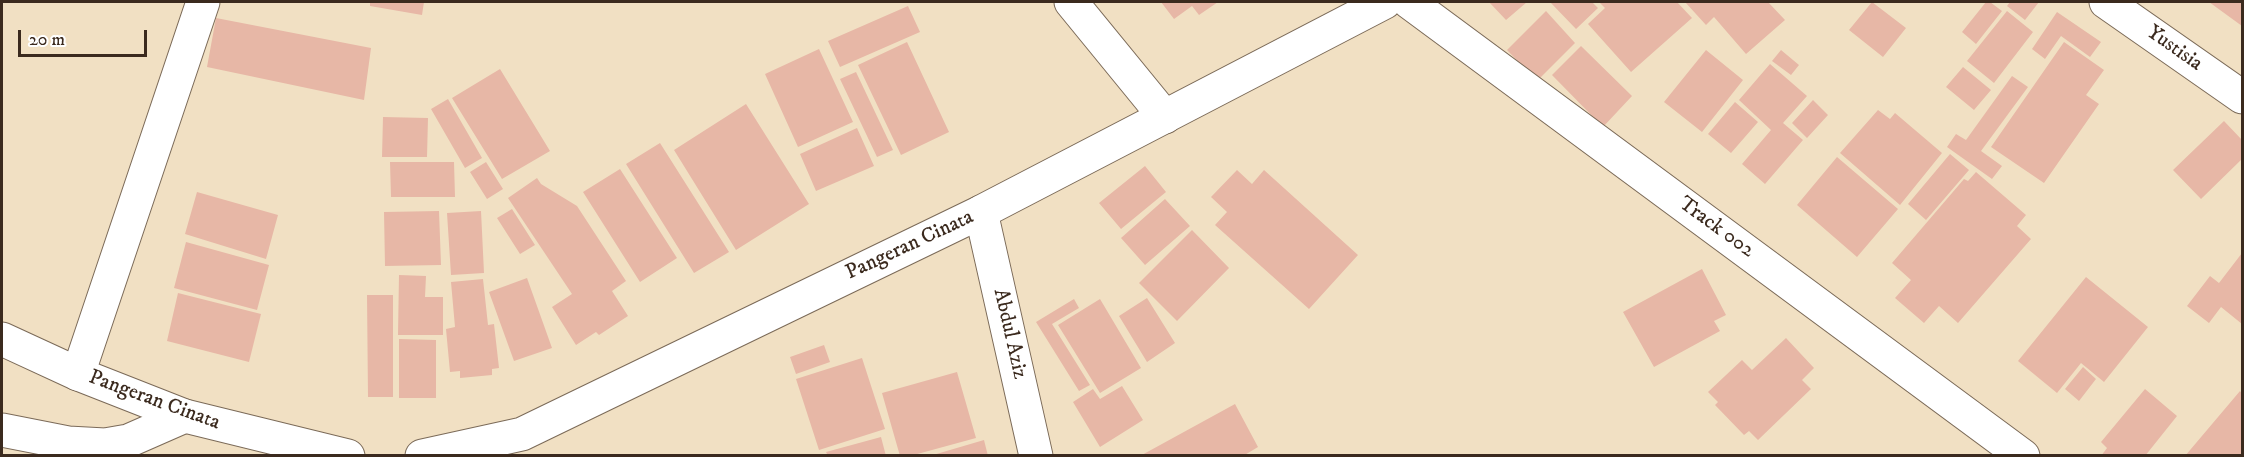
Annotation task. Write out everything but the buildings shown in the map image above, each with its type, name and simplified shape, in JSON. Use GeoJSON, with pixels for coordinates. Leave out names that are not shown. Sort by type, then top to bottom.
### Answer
{"type":"FeatureCollection","features":[{"type":"Feature","properties":{"kind":"street"},"geometry":{"type":"LineString","coordinates":[[78,374],[203,2]]}},
{"type":"Feature","properties":{"kind":"street"},"geometry":{"type":"LineString","coordinates":[[1071,2],[1165,117]]}},
{"type":"Feature","properties":{"kind":"street","name":"Pangeran Cinata"},"geometry":{"type":"LineString","coordinates":[[422,456],[522,434],[981,212],[1385,2]]}},
{"type":"Feature","properties":{"kind":"street","name":"Track 002"},"geometry":{"type":"LineString","coordinates":[[1409,2],[2023,456]]}},
{"type":"Feature","properties":{"kind":"street","name":"Yustisia"},"geometry":{"type":"LineString","coordinates":[[2106,2],[2242,97]]}},
{"type":"Feature","properties":{"kind":"street","name":"Abdul Aziz"},"geometry":{"type":"LineString","coordinates":[[981,212],[1036,456]]}},
{"type":"Feature","properties":{"kind":"street","name":"Pangeran Cinata"},"geometry":{"type":"LineString","coordinates":[[2,339],[78,374],[185,416],[348,456]]}},
{"type":"Feature","properties":{"kind":"street"},"geometry":{"type":"LineString","coordinates":[[2,430],[68,443],[105,445],[128,441],[185,416]]}}]}
